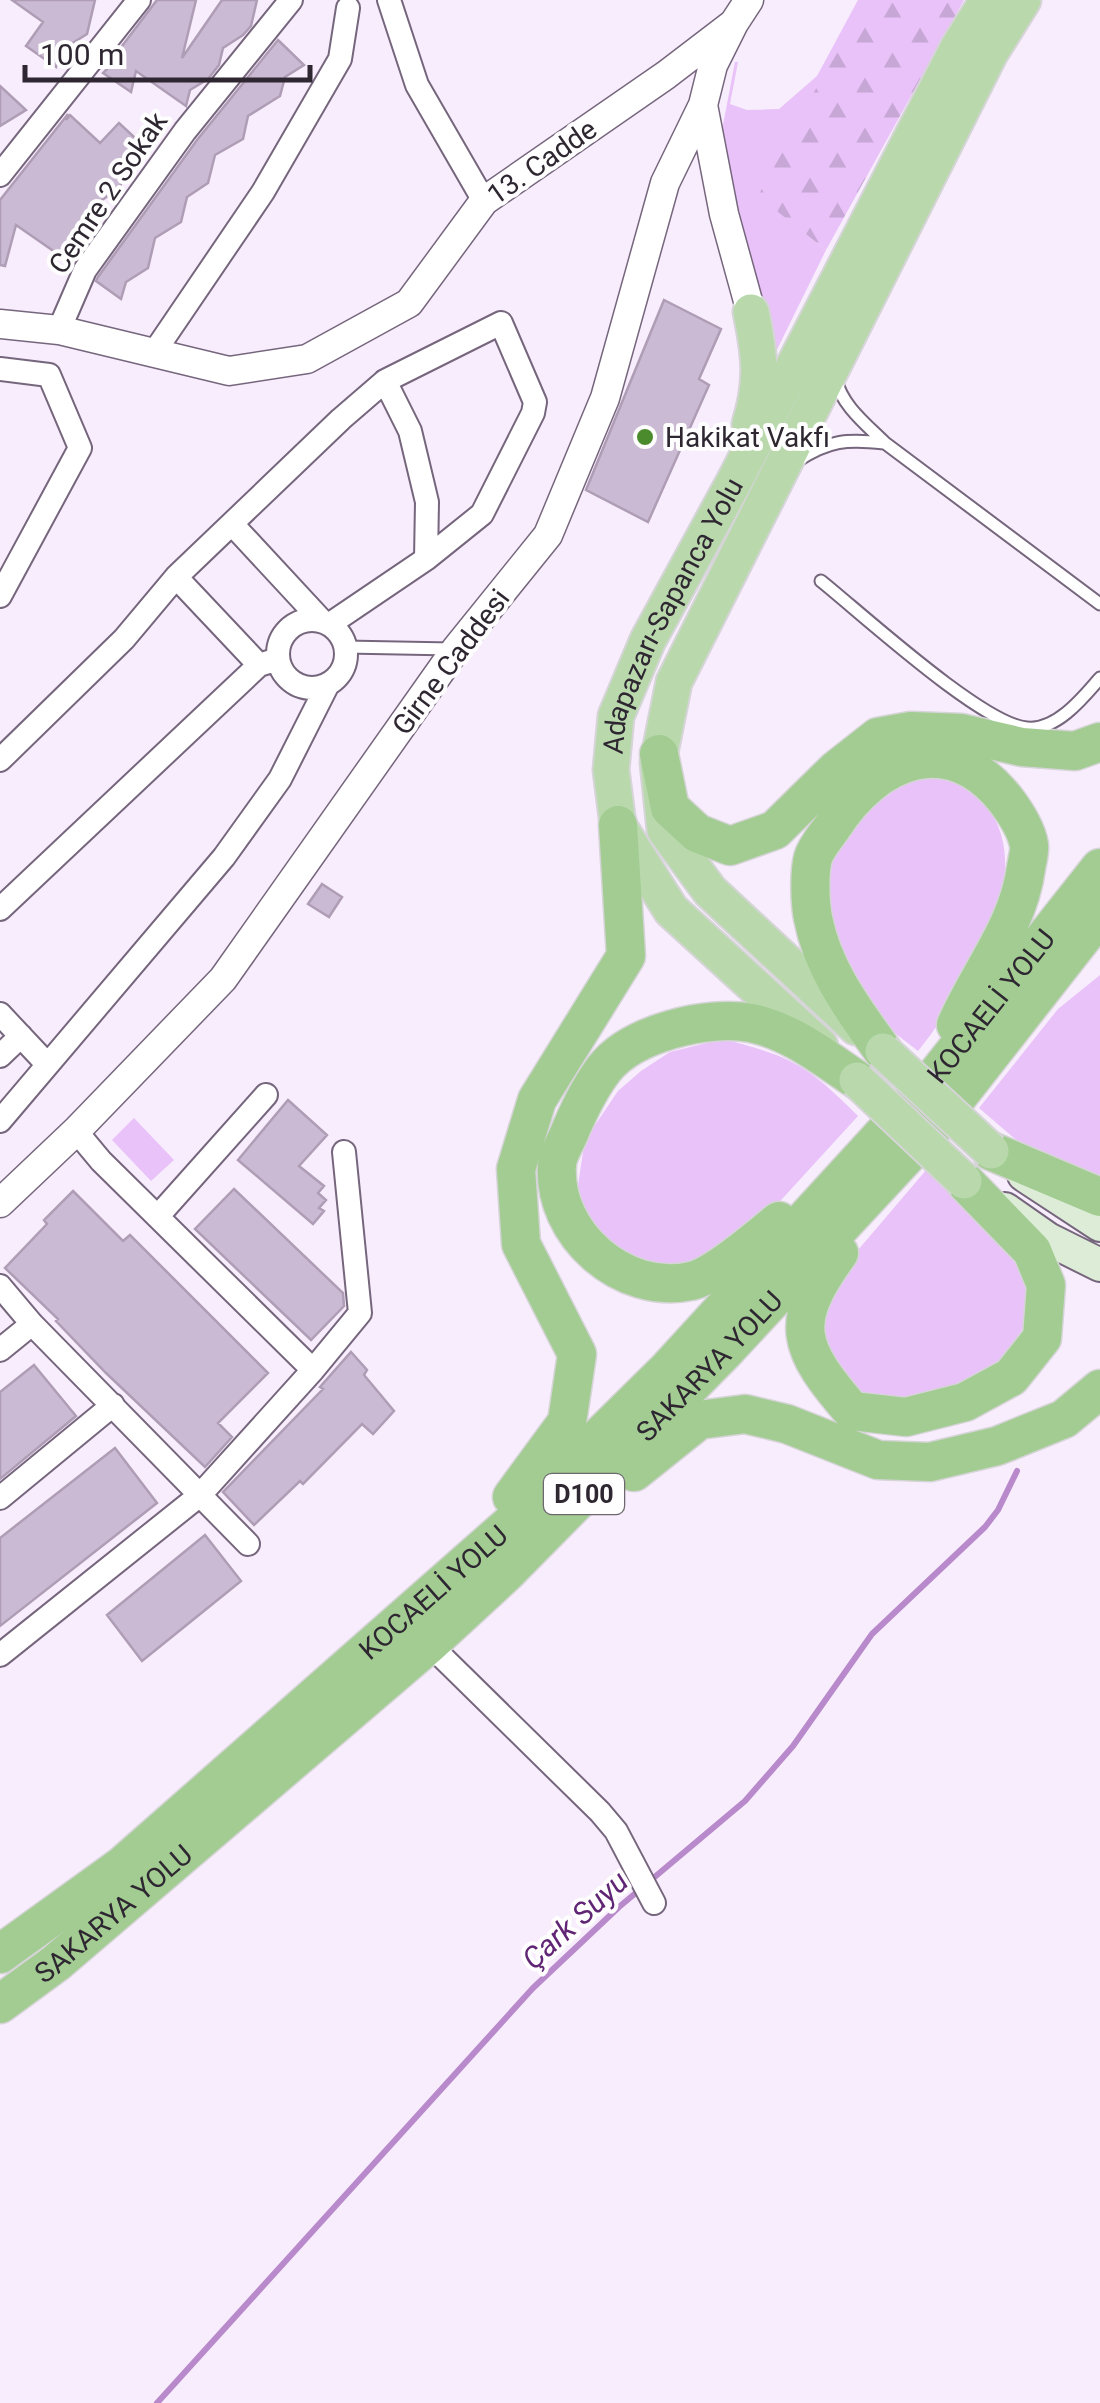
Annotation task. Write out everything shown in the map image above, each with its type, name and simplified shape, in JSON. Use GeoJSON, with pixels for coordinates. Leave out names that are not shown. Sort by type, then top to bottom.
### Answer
{"type":"FeatureCollection","features":[{"type":"Feature","properties":{"kind":"highway"},"geometry":{"type":"LineString","coordinates":[[659,754],[670,808],[698,834],[730,846],[775,830],[836,770],[878,737],[910,731],[961,733],[1022,747],[1075,751],[1100,742]]}},
{"type":"Feature","properties":{"kind":"highway"},"geometry":{"type":"LineString","coordinates":[[883,1051],[835,984],[813,917],[813,857],[852,797],[890,768],[926,757],[964,765],[993,784],[1017,814],[1029,846],[1014,921],[969,994],[930,1084]]}},
{"type":"Feature","properties":{"kind":"highway"},"geometry":{"type":"LineString","coordinates":[[287,1720],[515,1494],[567,1422],[577,1354],[522,1244],[516,1169],[537,1100],[626,956],[618,825]]}},
{"type":"Feature","properties":{"kind":"highway","name":"KOCAELİ YOLU"},"geometry":{"type":"LineString","coordinates":[[0,1954],[122,1866],[528,1508],[667,1370],[930,1084],[1100,868]]}},
{"type":"Feature","properties":{"kind":"highway","name":"SAKARYA YOLU"},"geometry":{"type":"LineString","coordinates":[[0,2004],[56,1964],[429,1644],[506,1573],[724,1352],[932,1128],[1100,915]]}},
{"type":"Feature","properties":{"kind":"highway"},"geometry":{"type":"LineString","coordinates":[[964,1181],[1032,1251],[1046,1285],[1042,1338],[1011,1377],[965,1402],[906,1417],[852,1411],[820,1373],[804,1334],[814,1288],[932,1128],[1100,958]]}},
{"type":"Feature","properties":{"kind":"highway"},"geometry":{"type":"LineString","coordinates":[[857,1080],[792,1037],[749,1023],[695,1024],[656,1033],[606,1066],[583,1102],[557,1162],[562,1212],[598,1258],[640,1281],[693,1282],[748,1247],[880,1136]]}},
{"type":"Feature","properties":{"kind":"highway"},"geometry":{"type":"LineString","coordinates":[[990,1152],[1100,1196]]}},
{"type":"Feature","properties":{"kind":"highway"},"geometry":{"type":"LineString","coordinates":[[506,1573],[699,1420],[745,1414],[787,1424],[878,1460],[930,1462],[997,1446],[1064,1419],[1100,1389]]}},
{"type":"Feature","properties":{"kind":"main road","name":"Adapazarı-Sapanca Yolu"},"geometry":{"type":"LineString","coordinates":[[964,1181],[671,910],[618,825],[611,770],[616,716],[648,640],[958,48],[988,0]]}},
{"type":"Feature","properties":{"kind":"main road","name":"Adapazarı-Sapanca Yolu"},"geometry":{"type":"LineString","coordinates":[[990,1152],[710,891],[665,830],[659,754],[674,682],[990,53],[1023,0]]}},
{"type":"Feature","properties":{"kind":"main road"},"geometry":{"type":"LineString","coordinates":[[734,482],[758,398],[760,358],[750,312]]}},
{"type":"Feature","properties":{"kind":"main road"},"geometry":{"type":"LineString","coordinates":[[990,1152],[1100,1225]]}},
{"type":"Feature","properties":{"kind":"main road"},"geometry":{"type":"LineString","coordinates":[[964,1181],[1048,1239],[1100,1265]]}},
{"type":"Feature","properties":{"kind":"street"},"geometry":{"type":"LineString","coordinates":[[0,175],[139,0]]}},
{"type":"Feature","properties":{"kind":"street","name":"Cemre 2 Sokak"},"geometry":{"type":"LineString","coordinates":[[59,330],[85,270],[184,132],[290,0]]}},
{"type":"Feature","properties":{"kind":"street"},"geometry":{"type":"LineString","coordinates":[[155,352],[263,192],[340,59],[346,4],[389,5],[417,85],[484,201]]}},
{"type":"Feature","properties":{"kind":"street","name":"13. Cadde"},"geometry":{"type":"LineString","coordinates":[[0,324],[59,330],[229,371],[308,359],[409,303],[484,201],[666,76],[742,11]]}},
{"type":"Feature","properties":{"kind":"street","name":"Girne Caddesi"},"geometry":{"type":"LineString","coordinates":[[0,1203],[76,1131],[223,979],[456,649],[548,535],[605,398],[665,183],[702,105],[714,65],[742,11]]}},
{"type":"Feature","properties":{"kind":"street"},"geometry":{"type":"LineString","coordinates":[[702,105],[724,214],[750,312]]}},
{"type":"Feature","properties":{"kind":"street"},"geometry":{"type":"LineString","coordinates":[[0,760],[124,639],[176,576],[386,382],[501,322],[532,391],[533,413],[492,498],[468,528],[326,623],[304,620],[286,630],[268,662],[0,909]]}},
{"type":"Feature","properties":{"kind":"street"},"geometry":{"type":"LineString","coordinates":[[0,369],[49,375],[80,448],[0,596]]}},
{"type":"Feature","properties":{"kind":"street"},"geometry":{"type":"LineString","coordinates":[[386,382],[410,431],[427,502],[426,559]]}},
{"type":"Feature","properties":{"kind":"street"},"geometry":{"type":"LineString","coordinates":[[0,1122],[224,857],[280,779],[328,684],[343,668],[345,647],[336,630],[232,524]]}},
{"type":"Feature","properties":{"kind":"street"},"geometry":{"type":"LineString","coordinates":[[176,576],[287,678],[306,688],[328,684]]}},
{"type":"Feature","properties":{"kind":"street"},"geometry":{"type":"LineString","coordinates":[[0,1014],[46,1063]]}},
{"type":"Feature","properties":{"kind":"street"},"geometry":{"type":"LineString","coordinates":[[0,1056],[21,1036]]}},
{"type":"Feature","properties":{"kind":"street"},"geometry":{"type":"LineString","coordinates":[[158,1216],[266,1096]]}},
{"type":"Feature","properties":{"kind":"street"},"geometry":{"type":"LineString","coordinates":[[76,1131],[314,1370]]}},
{"type":"Feature","properties":{"kind":"street"},"geometry":{"type":"LineString","coordinates":[[0,1655],[200,1495],[314,1370],[360,1312],[344,1152]]}},
{"type":"Feature","properties":{"kind":"street"},"geometry":{"type":"LineString","coordinates":[[0,1286],[32,1324],[248,1544]]}},
{"type":"Feature","properties":{"kind":"street"},"geometry":{"type":"LineString","coordinates":[[0,1350],[32,1324]]}},
{"type":"Feature","properties":{"kind":"street"},"geometry":{"type":"LineString","coordinates":[[0,1498],[113,1406]]}},
{"type":"Feature","properties":{"kind":"street"},"geometry":{"type":"LineString","coordinates":[[429,1644],[616,1831],[654,1903]]}},
{"type":"Feature","properties":{"kind":"lane"},"geometry":{"type":"LineString","coordinates":[[835,359],[838,390],[885,443],[1100,604]]}},
{"type":"Feature","properties":{"kind":"lane"},"geometry":{"type":"LineString","coordinates":[[770,488],[797,461],[821,446],[852,440],[885,443]]}},
{"type":"Feature","properties":{"kind":"lane"},"geometry":{"type":"LineString","coordinates":[[822,581],[1001,722],[1028,729],[1045,726],[1079,703],[1100,678]]}},
{"type":"Feature","properties":{"kind":"lane"},"geometry":{"type":"LineString","coordinates":[[345,647],[456,649]]}},
{"type":"Feature","properties":{"kind":"green space"},"geometry":{"type":"Polygon","coordinates":[[[858,0],[866,0],[759,196],[826,250],[764,376],[719,146],[735,62],[730,104],[747,110],[779,109],[817,76],[858,0]]]}},
{"type":"Feature","properties":{"kind":"green space"},"geometry":{"type":"Polygon","coordinates":[[[864,0],[964,0],[826,250],[758,196],[864,0]]]}},
{"type":"Feature","properties":{"kind":"green space"},"geometry":{"type":"Polygon","coordinates":[[[917,773],[951,780],[969,789],[994,817],[1004,849],[1004,885],[994,922],[959,993],[918,1051],[861,1007],[816,895],[839,827],[917,773]]]}},
{"type":"Feature","properties":{"kind":"green space"},"geometry":{"type":"Polygon","coordinates":[[[1100,975],[1100,1188],[1056,1174],[979,1108],[1058,1009],[1100,975]]]}},
{"type":"Feature","properties":{"kind":"green space"},"geometry":{"type":"Polygon","coordinates":[[[723,1039],[798,1065],[858,1116],[772,1210],[717,1262],[607,1267],[577,1192],[583,1152],[591,1131],[618,1091],[641,1071],[670,1052],[723,1039]]]}},
{"type":"Feature","properties":{"kind":"green space"},"geometry":{"type":"Polygon","coordinates":[[[134,1118],[174,1160],[151,1181],[112,1140],[134,1118]]]}},
{"type":"Feature","properties":{"kind":"green space"},"geometry":{"type":"Polygon","coordinates":[[[927,1169],[1004,1239],[1022,1271],[1027,1298],[1025,1323],[1014,1348],[1002,1362],[943,1397],[864,1404],[813,1351],[835,1277],[927,1169]]]}},
{"type":"Feature","properties":{"kind":"building"},"geometry":{"type":"Polygon","coordinates":[[[12,0],[95,0],[87,34],[60,51],[56,67],[26,46],[43,22],[12,0]]]}},
{"type":"Feature","properties":{"kind":"building"},"geometry":{"type":"Polygon","coordinates":[[[157,0],[196,0],[182,58],[222,0],[257,0],[251,26],[223,48],[219,65],[208,79],[190,90],[186,106],[136,71],[131,92],[103,73],[122,54],[119,50],[157,0]]]}},
{"type":"Feature","properties":{"kind":"building"},"geometry":{"type":"Polygon","coordinates":[[[278,40],[304,65],[285,77],[280,96],[248,116],[243,139],[215,155],[208,183],[187,197],[181,222],[155,238],[148,268],[126,282],[121,299],[96,281],[98,277],[197,140],[278,40]]]}},
{"type":"Feature","properties":{"kind":"building"},"geometry":{"type":"Polygon","coordinates":[[[0,86],[26,110],[0,126],[0,86]]]}},
{"type":"Feature","properties":{"kind":"building"},"geometry":{"type":"Polygon","coordinates":[[[68,114],[66,120],[70,115],[100,143],[119,123],[146,148],[127,161],[120,188],[99,202],[92,227],[69,242],[65,259],[16,225],[5,266],[0,265],[0,200],[68,114]]]}},
{"type":"Feature","properties":{"kind":"building","name":"Hakikat Vakfı"},"geometry":{"type":"Polygon","coordinates":[[[664,300],[721,329],[699,379],[709,385],[648,522],[586,490],[664,300]]]}},
{"type":"Feature","properties":{"kind":"building"},"geometry":{"type":"Polygon","coordinates":[[[322,884],[342,897],[329,917],[308,904],[322,884]]]}},
{"type":"Feature","properties":{"kind":"building"},"geometry":{"type":"Polygon","coordinates":[[[288,1100],[327,1135],[299,1166],[324,1186],[318,1193],[326,1200],[319,1208],[324,1211],[313,1224],[238,1160],[288,1100]]]}},
{"type":"Feature","properties":{"kind":"building"},"geometry":{"type":"Polygon","coordinates":[[[234,1189],[343,1293],[344,1306],[311,1340],[195,1229],[234,1189]]]}},
{"type":"Feature","properties":{"kind":"building"},"geometry":{"type":"Polygon","coordinates":[[[73,1191],[123,1241],[130,1235],[268,1373],[218,1423],[232,1437],[205,1467],[106,1373],[5,1268],[73,1191]]]}},
{"type":"Feature","properties":{"kind":"building"},"geometry":{"type":"Polygon","coordinates":[[[351,1352],[367,1370],[364,1375],[394,1411],[373,1434],[362,1424],[303,1484],[300,1481],[254,1525],[223,1492],[323,1389],[320,1387],[351,1352]]]}},
{"type":"Feature","properties":{"kind":"building"},"geometry":{"type":"Polygon","coordinates":[[[34,1365],[76,1416],[0,1479],[0,1392],[34,1365]]]}},
{"type":"Feature","properties":{"kind":"building"},"geometry":{"type":"Polygon","coordinates":[[[115,1448],[157,1503],[0,1626],[0,1538],[115,1448]]]}},
{"type":"Feature","properties":{"kind":"building"},"geometry":{"type":"Polygon","coordinates":[[[205,1535],[241,1581],[142,1661],[107,1615],[205,1535]]]}},
{"type":"Feature","properties":{"kind":"waterway","name":"Çark Suyu"},"geometry":{"type":"LineString","coordinates":[[157,2403],[533,1988],[619,1907],[745,1801],[793,1746],[872,1634],[985,1527],[1017,1471]]}},
{"type":"Feature","properties":{"kind":"place","name":"Hakikat Vakfı"},"geometry":{"type":"Point","coordinates":[645,437]}}]}
